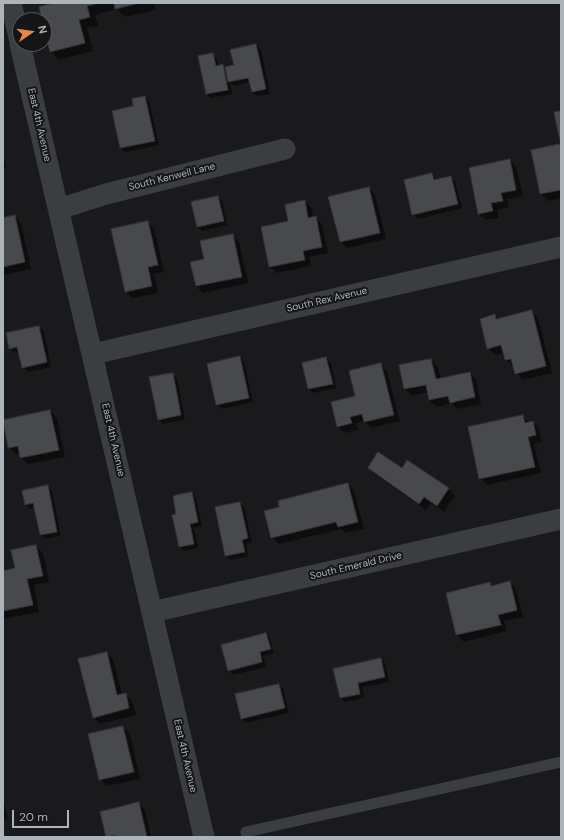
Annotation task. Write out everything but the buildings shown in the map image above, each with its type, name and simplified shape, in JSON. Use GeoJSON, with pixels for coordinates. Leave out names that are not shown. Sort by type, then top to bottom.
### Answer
{"type":"FeatureCollection","features":[{"type":"Feature","properties":{"kind":"street","name":"East 4th Avenue"},"geometry":{"type":"LineString","coordinates":[[22,52],[204,837]]}},
{"type":"Feature","properties":{"kind":"street","name":"South Kenwell Lane"},"geometry":{"type":"LineString","coordinates":[[59,209],[106,194],[285,149]]}},
{"type":"Feature","properties":{"kind":"street","name":"South Rex Avenue"},"geometry":{"type":"LineString","coordinates":[[93,354],[561,247]]}},
{"type":"Feature","properties":{"kind":"street","name":"South Emerald Drive"},"geometry":{"type":"LineString","coordinates":[[152,612],[561,519]]}},
{"type":"Feature","properties":{"kind":"lane"},"geometry":{"type":"LineString","coordinates":[[248,837],[246,832],[561,762]]}}]}
